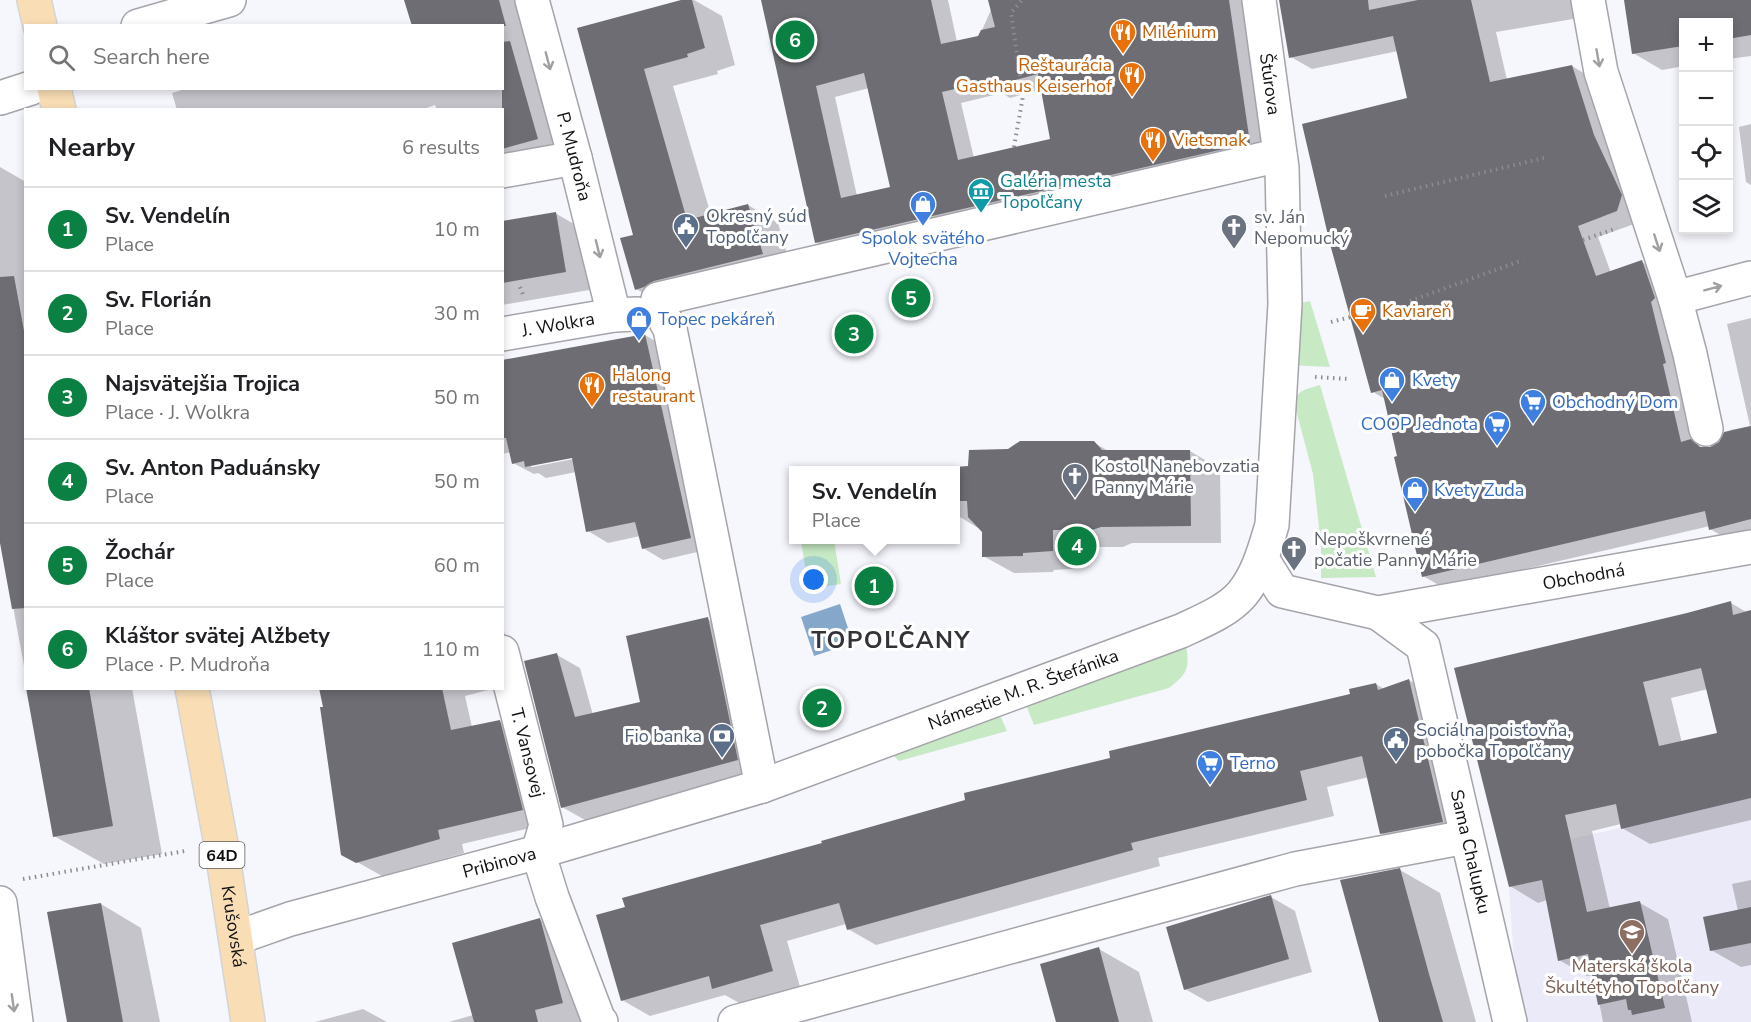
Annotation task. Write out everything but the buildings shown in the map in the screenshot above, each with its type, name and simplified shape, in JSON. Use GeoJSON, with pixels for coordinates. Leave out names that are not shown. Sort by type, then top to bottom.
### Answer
{"type":"FeatureCollection","features":[{"type":"Feature","properties":{"kind":"main road"},"geometry":{"type":"LineString","coordinates":[[34,0],[40,24]]}},
{"type":"Feature","properties":{"kind":"main road"},"geometry":{"type":"LineString","coordinates":[[54,90],[59,108]]}},
{"type":"Feature","properties":{"kind":"main road","name":"Krušovská"},"geometry":{"type":"LineString","coordinates":[[192,690],[236,938],[248,1022]]}},
{"type":"Feature","properties":{"kind":"street"},"geometry":{"type":"LineString","coordinates":[[145,24],[229,0]]}},
{"type":"Feature","properties":{"kind":"street","name":"Štúrova"},"geometry":{"type":"LineString","coordinates":[[1259,0],[1281,162]]}},
{"type":"Feature","properties":{"kind":"street"},"geometry":{"type":"LineString","coordinates":[[1588,0],[1601,72],[1675,298],[1706,429]]}},
{"type":"Feature","properties":{"kind":"street","name":"P. Mudroňa"},"geometry":{"type":"LineString","coordinates":[[537,1],[615,315]]}},
{"type":"Feature","properties":{"kind":"street"},"geometry":{"type":"LineString","coordinates":[[0,98],[25,90]]}},
{"type":"Feature","properties":{"kind":"street"},"geometry":{"type":"LineString","coordinates":[[504,171],[575,158]]}},
{"type":"Feature","properties":{"kind":"street"},"geometry":{"type":"LineString","coordinates":[[762,786],[670,328],[662,314],[658,299],[1281,162]]}},
{"type":"Feature","properties":{"kind":"street","name":"Námestie M. R. Štefánika"},"geometry":{"type":"LineString","coordinates":[[762,786],[1201,622],[1211,618],[1241,595],[1262,559],[1272,525],[1285,304],[1281,162]]}},
{"type":"Feature","properties":{"kind":"street"},"geometry":{"type":"LineString","coordinates":[[1675,298],[1751,278]]}},
{"type":"Feature","properties":{"kind":"street","name":"J. Wolkra"},"geometry":{"type":"LineString","coordinates":[[504,334],[615,315],[662,314]]}},
{"type":"Feature","properties":{"kind":"street","name":"Obchodná"},"geometry":{"type":"LineString","coordinates":[[1378,613],[1751,547]]}},
{"type":"Feature","properties":{"kind":"street"},"geometry":{"type":"LineString","coordinates":[[1262,559],[1282,591],[1378,613]]}},
{"type":"Feature","properties":{"kind":"street","name":"Sama Chalupku"},"geometry":{"type":"LineString","coordinates":[[1378,613],[1423,646],[1510,1022]]}},
{"type":"Feature","properties":{"kind":"street","name":"T. Vansovej"},"geometry":{"type":"LineString","coordinates":[[504,660],[546,825],[538,852]]}},
{"type":"Feature","properties":{"kind":"street","name":"Pribinova"},"geometry":{"type":"LineString","coordinates":[[236,938],[309,914],[538,852],[762,786]]}},
{"type":"Feature","properties":{"kind":"street"},"geometry":{"type":"LineString","coordinates":[[735,1022],[1294,869],[1467,837]]}},
{"type":"Feature","properties":{"kind":"street"},"geometry":{"type":"LineString","coordinates":[[538,852],[598,1021],[601,1022]]}},
{"type":"Feature","properties":{"kind":"street"},"geometry":{"type":"LineString","coordinates":[[6,892],[16,1022]]}},
{"type":"Feature","properties":{"kind":"path"},"geometry":{"type":"LineString","coordinates":[[1014,147],[1023,96],[1011,13],[1022,0]]}},
{"type":"Feature","properties":{"kind":"path"},"geometry":{"type":"LineString","coordinates":[[1386,196],[1544,158]]}},
{"type":"Feature","properties":{"kind":"path"},"geometry":{"type":"LineString","coordinates":[[1583,240],[1628,224]]}},
{"type":"Feature","properties":{"kind":"path"},"geometry":{"type":"LineString","coordinates":[[1410,301],[1523,260]]}},
{"type":"Feature","properties":{"kind":"path"},"geometry":{"type":"LineString","coordinates":[[1331,322],[1351,316]]}},
{"type":"Feature","properties":{"kind":"path"},"geometry":{"type":"LineString","coordinates":[[6,892],[185,851]]}},
{"type":"Feature","properties":{"kind":"shaded area","name":"Materská škola Škultétyho Topoľčany"},"geometry":{"type":"Polygon","coordinates":[[[1751,798],[1751,1022],[1518,1022],[1509,887],[1578,871],[1571,839],[1751,798]]]}},
{"type":"Feature","properties":{"kind":"green space"},"geometry":{"type":"Polygon","coordinates":[[[1310,301],[1330,367],[1290,365],[1294,305],[1310,301]]]}},
{"type":"Feature","properties":{"kind":"green space"},"geometry":{"type":"Polygon","coordinates":[[[1320,385],[1376,577],[1321,578],[1321,545],[1313,474],[1295,406],[1299,393],[1320,385]]]}},
{"type":"Feature","properties":{"kind":"green space"},"geometry":{"type":"Polygon","coordinates":[[[801,544],[835,544],[841,584],[809,589],[801,544]]]}},
{"type":"Feature","properties":{"kind":"green space"},"geometry":{"type":"Polygon","coordinates":[[[1186,646],[1188,660],[1186,670],[1180,679],[1169,688],[1034,725],[1026,705],[1186,646]]]}},
{"type":"Feature","properties":{"kind":"green space"},"geometry":{"type":"Polygon","coordinates":[[[999,713],[1007,731],[899,761],[892,754],[999,713]]]}},
{"type":"Feature","properties":{"kind":"water"},"geometry":{"type":"Polygon","coordinates":[[[840,604],[853,643],[814,656],[801,617],[840,604]]]}},
{"type":"Feature","properties":{"kind":"place","name":"Kláštor svätej Alžbety"},"geometry":{"type":"Point","coordinates":[795,40]}},
{"type":"Feature","properties":{"kind":"place","name":"Milénium"},"geometry":{"type":"Point","coordinates":[1123,55]}},
{"type":"Feature","properties":{"kind":"place","name":"Reštaurácia Gasthaus Keiserhof"},"geometry":{"type":"Point","coordinates":[1132,98]}},
{"type":"Feature","properties":{"kind":"place","name":"Vietsmak"},"geometry":{"type":"Point","coordinates":[1153,163]}},
{"type":"Feature","properties":{"kind":"place","name":"Galéria mesta Topoľčany"},"geometry":{"type":"Point","coordinates":[981,214]}},
{"type":"Feature","properties":{"kind":"place","name":"Spolok svätého Vojtecha"},"geometry":{"type":"Point","coordinates":[923,227]}},
{"type":"Feature","properties":{"kind":"place","name":"Okresný súd Topoľčany"},"geometry":{"type":"Point","coordinates":[686,249]}},
{"type":"Feature","properties":{"kind":"place","name":"sv. Ján Nepomucký"},"geometry":{"type":"Point","coordinates":[1234,250]}},
{"type":"Feature","properties":{"kind":"place","name":"Žochár"},"geometry":{"type":"Point","coordinates":[911,298]}},
{"type":"Feature","properties":{"kind":"place","name":"Najsvätejšia Trojica"},"geometry":{"type":"Point","coordinates":[854,334]}},
{"type":"Feature","properties":{"kind":"place","name":"Kaviareň"},"geometry":{"type":"Point","coordinates":[1363,334]}},
{"type":"Feature","properties":{"kind":"place","name":"Topec pekáreň"},"geometry":{"type":"Point","coordinates":[639,342]}},
{"type":"Feature","properties":{"kind":"place","name":"Kvety"},"geometry":{"type":"Point","coordinates":[1392,403]}},
{"type":"Feature","properties":{"kind":"place","name":"Halong restaurant"},"geometry":{"type":"Point","coordinates":[592,408]}},
{"type":"Feature","properties":{"kind":"place","name":"Obchodný Dom"},"geometry":{"type":"Point","coordinates":[1533,425]}},
{"type":"Feature","properties":{"kind":"place","name":"COOP Jednota"},"geometry":{"type":"Point","coordinates":[1497,447]}},
{"type":"Feature","properties":{"kind":"place","name":"Kostol Nanebovzatia Panny Márie"},"geometry":{"type":"Point","coordinates":[1075,499]}},
{"type":"Feature","properties":{"kind":"place","name":"Kvety Zuda"},"geometry":{"type":"Point","coordinates":[1415,513]}},
{"type":"Feature","properties":{"kind":"place","name":"Sv. Anton Paduánsky"},"geometry":{"type":"Point","coordinates":[1077,546]}},
{"type":"Feature","properties":{"kind":"place","name":"Nepoškvrnené počatie Panny Márie"},"geometry":{"type":"Point","coordinates":[1294,572]}},
{"type":"Feature","properties":{"kind":"place","name":"Sv. Vendelín"},"geometry":{"type":"Point","coordinates":[874,586]}},
{"type":"Feature","properties":{"kind":"place","name":"Sv. Florián"},"geometry":{"type":"Point","coordinates":[822,708]}},
{"type":"Feature","properties":{"kind":"place","name":"Fio banka"},"geometry":{"type":"Point","coordinates":[722,759]}},
{"type":"Feature","properties":{"kind":"place","name":"Sociálna poisťovňa, pobočka Topoľčany"},"geometry":{"type":"Point","coordinates":[1396,763]}},
{"type":"Feature","properties":{"kind":"place","name":"Terno"},"geometry":{"type":"Point","coordinates":[1210,786]}},
{"type":"Feature","properties":{"kind":"place","name":"Materská škola Škultétyho Topoľčany"},"geometry":{"type":"Point","coordinates":[1632,955]}},
{"type":"Feature","properties":{"kind":"district","name":"TOPOĽČANY"},"geometry":{"type":"Point","coordinates":[891,640]}}]}
